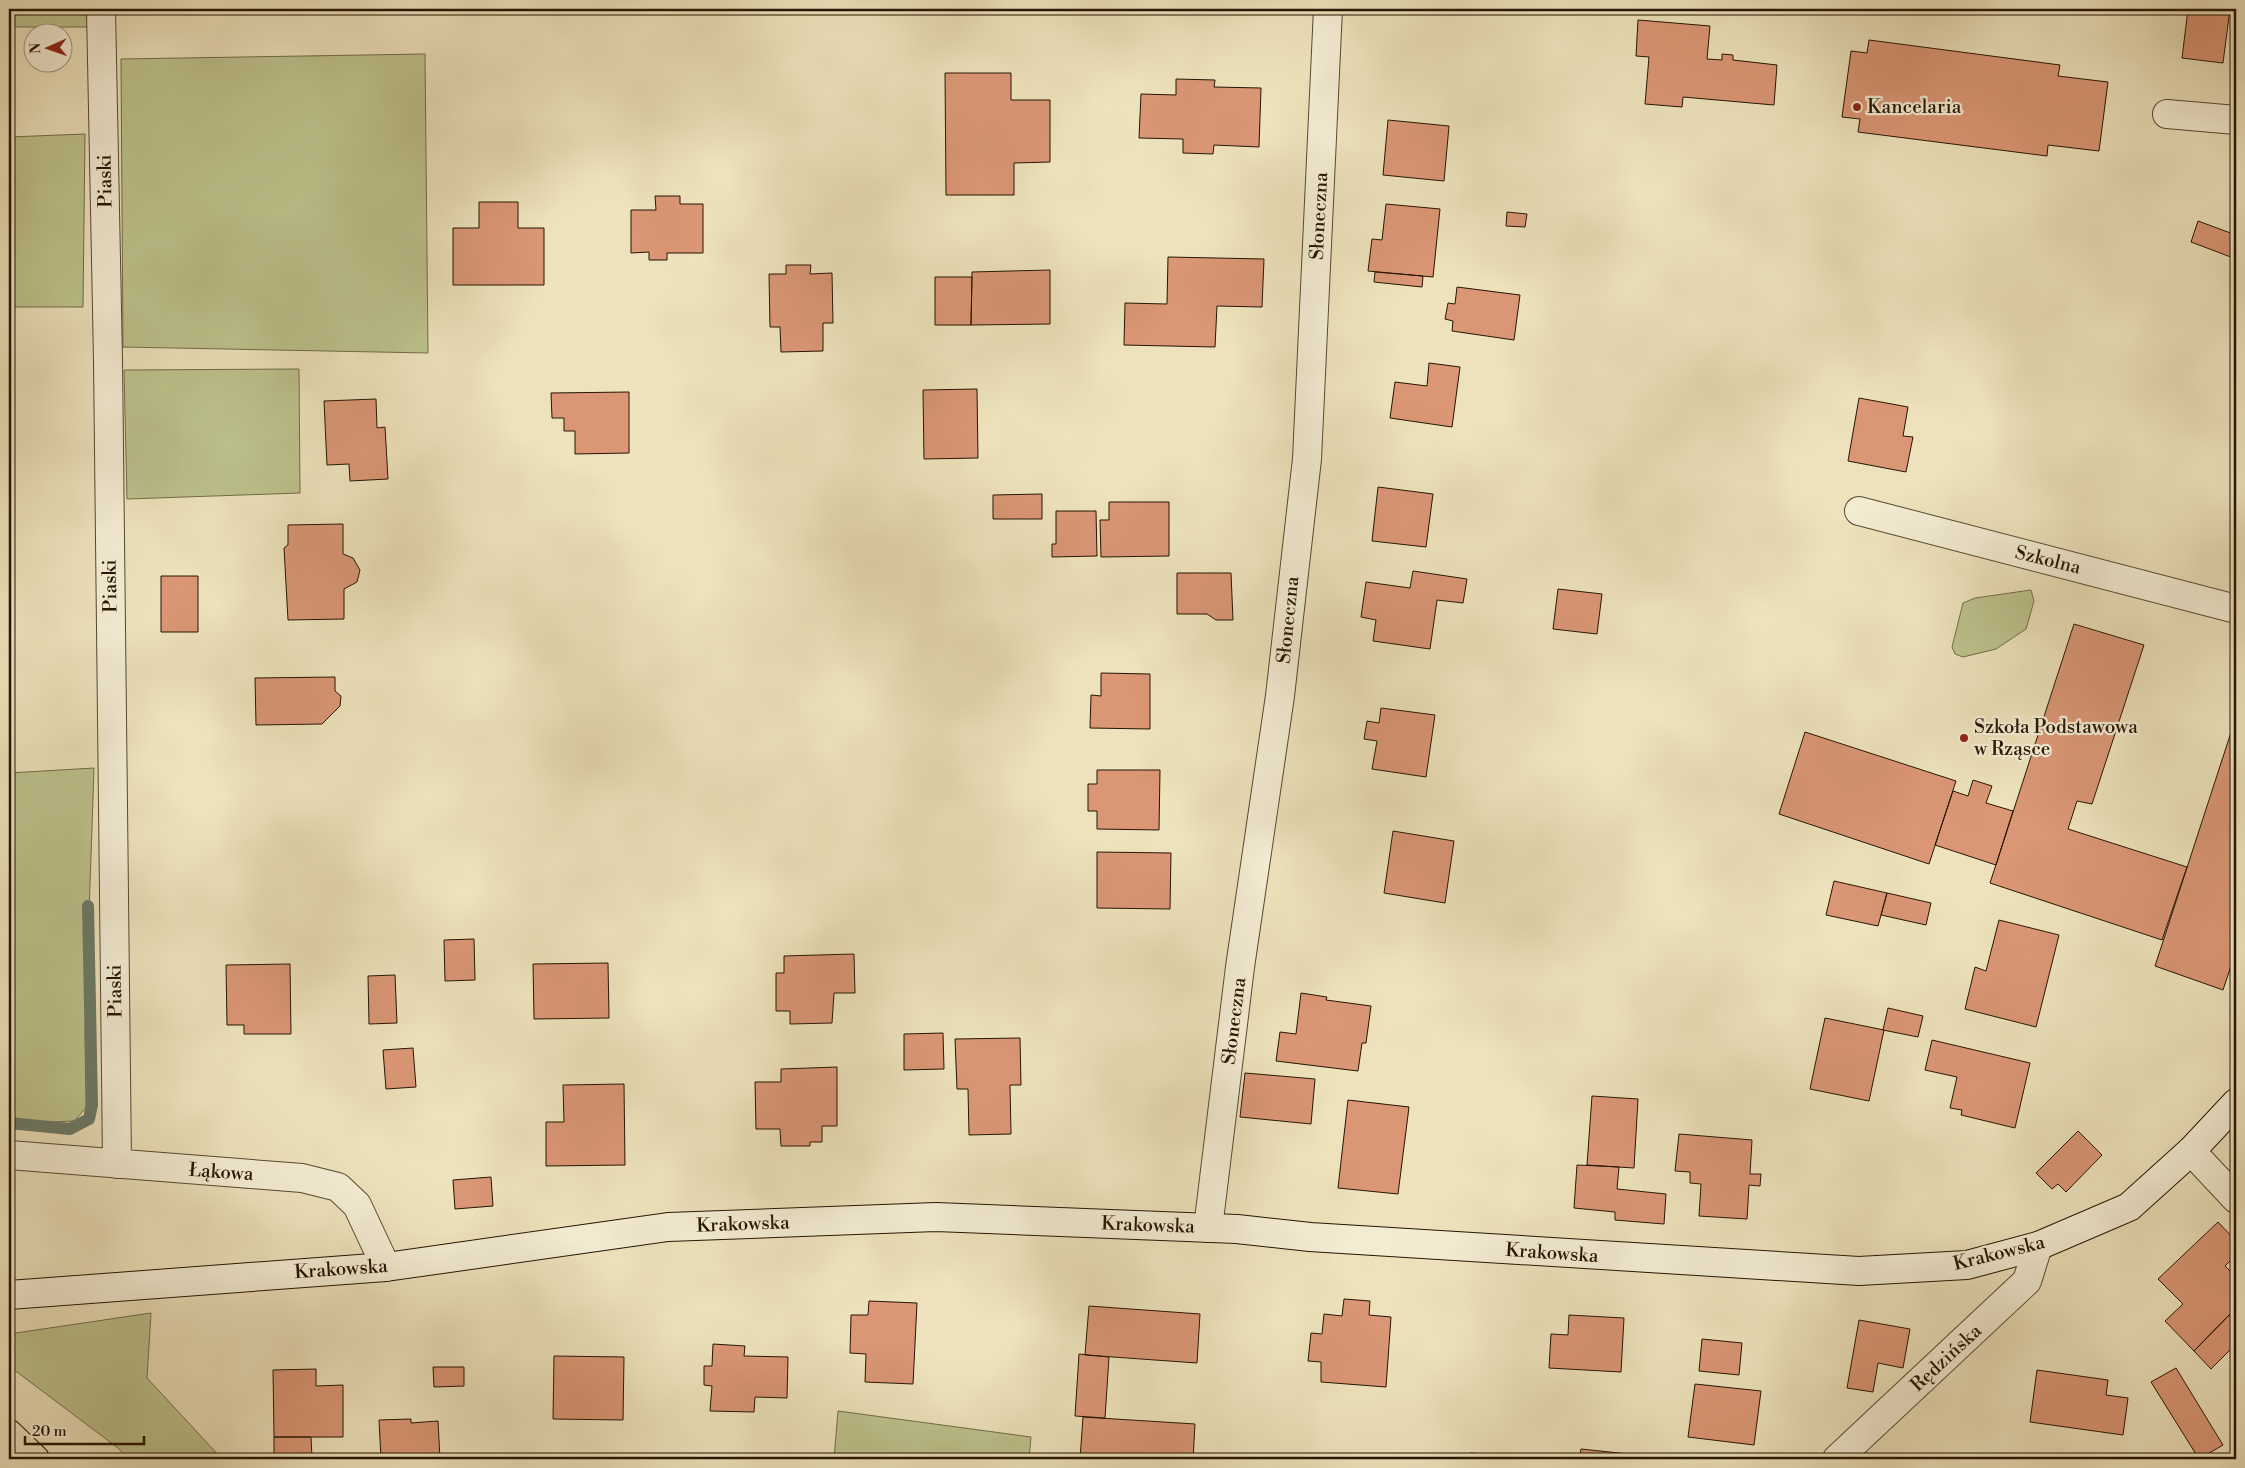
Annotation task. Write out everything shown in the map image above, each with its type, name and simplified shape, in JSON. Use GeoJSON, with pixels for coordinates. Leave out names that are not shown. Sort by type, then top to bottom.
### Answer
{"type":"FeatureCollection","features":[{"type":"Feature","properties":{"kind":"highway"},"geometry":{"type":"LineString","coordinates":[[9,1434],[35,1459]]}},
{"type":"Feature","properties":{"kind":"street","name":"Piaski"},"geometry":{"type":"LineString","coordinates":[[101,9],[108,360],[117,1164]]}},
{"type":"Feature","properties":{"kind":"street","name":"Słoneczna"},"geometry":{"type":"LineString","coordinates":[[1208,1228],[1240,967],[1280,696],[1307,459],[1328,51],[1328,9]]}},
{"type":"Feature","properties":{"kind":"street"},"geometry":{"type":"LineString","coordinates":[[2167,114],[2236,120]]}},
{"type":"Feature","properties":{"kind":"street","name":"Szkolna"},"geometry":{"type":"LineString","coordinates":[[1859,511],[2236,609]]}},
{"type":"Feature","properties":{"kind":"street","name":"Krakowska"},"geometry":{"type":"LineString","coordinates":[[9,1295],[61,1289],[386,1266],[668,1227],[936,1217],[1208,1228],[1310,1237],[1859,1272],[1967,1265],[2038,1246],[2129,1207],[2190,1151],[2236,1103]]}},
{"type":"Feature","properties":{"kind":"street"},"geometry":{"type":"LineString","coordinates":[[2190,1151],[2236,1199]]}},
{"type":"Feature","properties":{"kind":"street","name":"Łąkowa"},"geometry":{"type":"LineString","coordinates":[[9,1155],[302,1178],[338,1187],[357,1205],[386,1266]]}},
{"type":"Feature","properties":{"kind":"street","name":"Rędzińska"},"geometry":{"type":"LineString","coordinates":[[1838,1459],[2027,1281],[2038,1246]]}},
{"type":"Feature","properties":{"kind":"green space"},"geometry":{"type":"Polygon","coordinates":[[[9,9],[85,9],[88,27],[72,27],[72,22],[22,22],[22,27],[9,27],[9,9]]]}},
{"type":"Feature","properties":{"kind":"green space"},"geometry":{"type":"Polygon","coordinates":[[[425,54],[428,353],[123,347],[121,59],[425,54]]]}},
{"type":"Feature","properties":{"kind":"green space"},"geometry":{"type":"Polygon","coordinates":[[[85,134],[83,307],[9,307],[9,137],[85,134]]]}},
{"type":"Feature","properties":{"kind":"green space"},"geometry":{"type":"Polygon","coordinates":[[[299,369],[300,493],[127,499],[124,370],[299,369]]]}},
{"type":"Feature","properties":{"kind":"green space"},"geometry":{"type":"Polygon","coordinates":[[[2031,590],[2034,601],[2026,629],[1996,649],[1963,657],[1955,654],[1952,647],[1963,603],[1975,598],[2031,590]]]}},
{"type":"Feature","properties":{"kind":"green space"},"geometry":{"type":"Polygon","coordinates":[[[94,768],[85,1032],[86,1108],[74,1121],[9,1124],[9,773],[94,768]]]}},
{"type":"Feature","properties":{"kind":"green space"},"geometry":{"type":"Polygon","coordinates":[[[151,1313],[147,1378],[222,1459],[128,1459],[118,1448],[9,1366],[9,1334],[151,1313]]]}},
{"type":"Feature","properties":{"kind":"green space"},"geometry":{"type":"Polygon","coordinates":[[[838,1411],[1031,1437],[1029,1459],[834,1459],[838,1411]]]}},
{"type":"Feature","properties":{"kind":"building"},"geometry":{"type":"Polygon","coordinates":[[[2188,9],[2230,9],[2223,63],[2182,58],[2188,9]]]}},
{"type":"Feature","properties":{"kind":"building"},"geometry":{"type":"Polygon","coordinates":[[[1638,20],[1710,26],[1707,59],[1722,60],[1722,54],[1733,55],[1733,60],[1777,65],[1774,105],[1683,97],[1682,107],[1645,104],[1649,57],[1636,56],[1638,20]]]}},
{"type":"Feature","properties":{"kind":"building"},"geometry":{"type":"Polygon","coordinates":[[[1869,40],[2060,65],[2058,76],[2108,82],[2099,151],[2048,145],[2047,156],[1858,132],[1860,119],[1842,117],[1851,51],[1867,53],[1869,40]]]}},
{"type":"Feature","properties":{"kind":"building"},"geometry":{"type":"Polygon","coordinates":[[[945,73],[1011,73],[1011,100],[1050,100],[1050,162],[1014,163],[1014,195],[946,195],[945,73]]]}},
{"type":"Feature","properties":{"kind":"building"},"geometry":{"type":"Polygon","coordinates":[[[1176,79],[1215,80],[1214,87],[1261,88],[1259,147],[1214,145],[1213,154],[1183,153],[1183,139],[1139,138],[1141,94],[1176,95],[1176,79]]]}},
{"type":"Feature","properties":{"kind":"building"},"geometry":{"type":"Polygon","coordinates":[[[1388,120],[1449,126],[1444,181],[1383,175],[1388,120]]]}},
{"type":"Feature","properties":{"kind":"building"},"geometry":{"type":"Polygon","coordinates":[[[655,196],[680,196],[680,204],[703,204],[703,253],[667,253],[667,260],[649,260],[649,252],[631,253],[631,210],[656,210],[655,196]]]}},
{"type":"Feature","properties":{"kind":"building"},"geometry":{"type":"Polygon","coordinates":[[[479,202],[518,202],[518,228],[544,228],[544,285],[453,285],[453,228],[479,228],[479,202]]]}},
{"type":"Feature","properties":{"kind":"building"},"geometry":{"type":"Polygon","coordinates":[[[1386,204],[1440,209],[1433,277],[1368,271],[1372,239],[1382,240],[1386,204]]]}},
{"type":"Feature","properties":{"kind":"building"},"geometry":{"type":"Polygon","coordinates":[[[1507,212],[1527,214],[1525,227],[1506,226],[1507,212]]]}},
{"type":"Feature","properties":{"kind":"building"},"geometry":{"type":"Polygon","coordinates":[[[2198,221],[2236,235],[2236,259],[2191,242],[2198,221]]]}},
{"type":"Feature","properties":{"kind":"building"},"geometry":{"type":"Polygon","coordinates":[[[1168,257],[1264,259],[1262,307],[1217,306],[1215,347],[1124,345],[1125,303],[1167,304],[1168,257]]]}},
{"type":"Feature","properties":{"kind":"building"},"geometry":{"type":"Polygon","coordinates":[[[786,265],[811,265],[810,274],[832,273],[833,323],[823,323],[823,351],[781,352],[780,327],[770,327],[769,274],[786,274],[786,265]]]}},
{"type":"Feature","properties":{"kind":"building"},"geometry":{"type":"Polygon","coordinates":[[[1050,270],[1050,324],[971,325],[972,272],[1050,270]]]}},
{"type":"Feature","properties":{"kind":"building"},"geometry":{"type":"Polygon","coordinates":[[[1375,272],[1423,276],[1422,287],[1374,282],[1375,272]]]}},
{"type":"Feature","properties":{"kind":"building"},"geometry":{"type":"Polygon","coordinates":[[[935,277],[972,277],[971,325],[935,325],[935,277]]]}},
{"type":"Feature","properties":{"kind":"building"},"geometry":{"type":"Polygon","coordinates":[[[1457,287],[1520,295],[1514,340],[1452,331],[1453,321],[1445,319],[1448,303],[1455,304],[1457,287]]]}},
{"type":"Feature","properties":{"kind":"building"},"geometry":{"type":"Polygon","coordinates":[[[1429,363],[1460,367],[1452,427],[1390,418],[1395,382],[1427,386],[1429,363]]]}},
{"type":"Feature","properties":{"kind":"building"},"geometry":{"type":"Polygon","coordinates":[[[977,389],[978,458],[924,459],[923,390],[977,389]]]}},
{"type":"Feature","properties":{"kind":"building"},"geometry":{"type":"Polygon","coordinates":[[[629,392],[629,453],[575,454],[575,431],[564,431],[564,418],[552,418],[551,393],[629,392]]]}},
{"type":"Feature","properties":{"kind":"building"},"geometry":{"type":"Polygon","coordinates":[[[1859,398],[1908,407],[1903,436],[1913,437],[1906,472],[1848,461],[1859,398]]]}},
{"type":"Feature","properties":{"kind":"building"},"geometry":{"type":"Polygon","coordinates":[[[376,399],[377,428],[385,427],[388,479],[350,481],[349,464],[327,465],[324,401],[376,399]]]}},
{"type":"Feature","properties":{"kind":"building"},"geometry":{"type":"Polygon","coordinates":[[[1378,487],[1433,494],[1426,547],[1372,541],[1378,487]]]}},
{"type":"Feature","properties":{"kind":"building"},"geometry":{"type":"Polygon","coordinates":[[[1042,494],[1042,519],[993,519],[993,495],[1042,494]]]}},
{"type":"Feature","properties":{"kind":"building"},"geometry":{"type":"Polygon","coordinates":[[[1109,502],[1169,502],[1169,556],[1101,557],[1100,520],[1109,520],[1109,502]]]}},
{"type":"Feature","properties":{"kind":"building"},"geometry":{"type":"Polygon","coordinates":[[[1056,511],[1096,511],[1097,556],[1052,557],[1052,544],[1056,544],[1056,511]]]}},
{"type":"Feature","properties":{"kind":"building"},"geometry":{"type":"Polygon","coordinates":[[[343,524],[343,554],[353,558],[360,570],[357,582],[344,589],[344,619],[288,620],[284,548],[288,545],[288,525],[343,524]]]}},
{"type":"Feature","properties":{"kind":"building"},"geometry":{"type":"Polygon","coordinates":[[[1413,571],[1467,579],[1463,603],[1437,600],[1430,649],[1373,641],[1376,620],[1361,617],[1366,582],[1410,588],[1413,571]]]}},
{"type":"Feature","properties":{"kind":"building"},"geometry":{"type":"Polygon","coordinates":[[[1177,573],[1231,573],[1233,620],[1216,620],[1207,614],[1177,614],[1177,573]]]}},
{"type":"Feature","properties":{"kind":"building"},"geometry":{"type":"Polygon","coordinates":[[[161,576],[198,576],[198,632],[161,632],[161,576]]]}},
{"type":"Feature","properties":{"kind":"building"},"geometry":{"type":"Polygon","coordinates":[[[1558,589],[1602,594],[1597,634],[1553,629],[1558,589]]]}},
{"type":"Feature","properties":{"kind":"building"},"geometry":{"type":"Polygon","coordinates":[[[2074,624],[2144,645],[2092,804],[2077,801],[2068,829],[2187,867],[2162,940],[1990,883],[2074,624]]]}},
{"type":"Feature","properties":{"kind":"building"},"geometry":{"type":"Polygon","coordinates":[[[1101,673],[1150,674],[1150,729],[1090,728],[1091,695],[1101,696],[1101,673]]]}},
{"type":"Feature","properties":{"kind":"building"},"geometry":{"type":"Polygon","coordinates":[[[335,677],[335,691],[341,696],[340,706],[322,724],[256,725],[255,678],[335,677]]]}},
{"type":"Feature","properties":{"kind":"building"},"geometry":{"type":"Polygon","coordinates":[[[1381,708],[1435,715],[1426,777],[1372,769],[1377,741],[1364,739],[1367,721],[1379,723],[1381,708]]]}},
{"type":"Feature","properties":{"kind":"building"},"geometry":{"type":"Polygon","coordinates":[[[2236,717],[2236,951],[2223,990],[2155,966],[2236,717]]]}},
{"type":"Feature","properties":{"kind":"building"},"geometry":{"type":"Polygon","coordinates":[[[1805,732],[1956,781],[1929,864],[1779,814],[1805,732]]]}},
{"type":"Feature","properties":{"kind":"building"},"geometry":{"type":"Polygon","coordinates":[[[1097,770],[1160,770],[1159,830],[1097,829],[1097,811],[1088,811],[1088,784],[1097,784],[1097,770]]]}},
{"type":"Feature","properties":{"kind":"building"},"geometry":{"type":"Polygon","coordinates":[[[1973,780],[1992,786],[1986,803],[2013,811],[1996,865],[1935,845],[1953,791],[1968,796],[1973,780]]]}},
{"type":"Feature","properties":{"kind":"building"},"geometry":{"type":"Polygon","coordinates":[[[1393,831],[1454,841],[1445,903],[1384,893],[1393,831]]]}},
{"type":"Feature","properties":{"kind":"building"},"geometry":{"type":"Polygon","coordinates":[[[1097,852],[1171,853],[1170,909],[1097,908],[1097,852]]]}},
{"type":"Feature","properties":{"kind":"building"},"geometry":{"type":"Polygon","coordinates":[[[1834,881],[1887,893],[1878,926],[1826,915],[1834,881]]]}},
{"type":"Feature","properties":{"kind":"building"},"geometry":{"type":"Polygon","coordinates":[[[1887,893],[1931,903],[1926,925],[1881,915],[1887,893]]]}},
{"type":"Feature","properties":{"kind":"building"},"geometry":{"type":"Polygon","coordinates":[[[1999,920],[2059,935],[2036,1027],[1965,1009],[1975,967],[1986,971],[1999,920]]]}},
{"type":"Feature","properties":{"kind":"building"},"geometry":{"type":"Polygon","coordinates":[[[474,939],[475,980],[445,981],[444,940],[474,939]]]}},
{"type":"Feature","properties":{"kind":"building"},"geometry":{"type":"Polygon","coordinates":[[[854,954],[855,993],[834,993],[832,1023],[790,1024],[790,1011],[776,1011],[776,973],[784,973],[784,956],[854,954]]]}},
{"type":"Feature","properties":{"kind":"building"},"geometry":{"type":"Polygon","coordinates":[[[608,963],[609,1018],[534,1019],[533,964],[608,963]]]}},
{"type":"Feature","properties":{"kind":"building"},"geometry":{"type":"Polygon","coordinates":[[[290,964],[291,1034],[244,1034],[244,1025],[227,1025],[226,965],[290,964]]]}},
{"type":"Feature","properties":{"kind":"building"},"geometry":{"type":"Polygon","coordinates":[[[395,975],[397,1023],[369,1024],[368,976],[395,975]]]}},
{"type":"Feature","properties":{"kind":"building"},"geometry":{"type":"Polygon","coordinates":[[[1301,993],[1327,997],[1326,1000],[1371,1006],[1366,1043],[1362,1043],[1358,1071],[1276,1061],[1280,1032],[1296,1034],[1301,993]]]}},
{"type":"Feature","properties":{"kind":"building"},"geometry":{"type":"Polygon","coordinates":[[[1888,1008],[1923,1016],[1918,1037],[1883,1030],[1888,1008]]]}},
{"type":"Feature","properties":{"kind":"building"},"geometry":{"type":"Polygon","coordinates":[[[1825,1018],[1884,1030],[1869,1101],[1810,1089],[1825,1018]]]}},
{"type":"Feature","properties":{"kind":"building"},"geometry":{"type":"Polygon","coordinates":[[[943,1033],[944,1069],[904,1070],[904,1034],[943,1033]]]}},
{"type":"Feature","properties":{"kind":"building"},"geometry":{"type":"Polygon","coordinates":[[[1020,1038],[1021,1085],[1010,1085],[1011,1134],[969,1135],[968,1089],[957,1089],[955,1039],[1020,1038]]]}},
{"type":"Feature","properties":{"kind":"building"},"geometry":{"type":"Polygon","coordinates":[[[1932,1040],[2030,1063],[2015,1128],[1961,1115],[1962,1110],[1950,1108],[1957,1077],[1925,1070],[1932,1040]]]}},
{"type":"Feature","properties":{"kind":"building"},"geometry":{"type":"Polygon","coordinates":[[[413,1048],[416,1087],[386,1089],[383,1050],[413,1048]]]}},
{"type":"Feature","properties":{"kind":"building"},"geometry":{"type":"Polygon","coordinates":[[[837,1067],[837,1126],[822,1126],[822,1142],[810,1142],[810,1146],[781,1146],[780,1129],[756,1129],[755,1082],[781,1082],[781,1069],[837,1067]]]}},
{"type":"Feature","properties":{"kind":"building"},"geometry":{"type":"Polygon","coordinates":[[[1245,1073],[1315,1079],[1311,1124],[1240,1117],[1245,1073]]]}},
{"type":"Feature","properties":{"kind":"building"},"geometry":{"type":"Polygon","coordinates":[[[624,1084],[625,1165],[546,1166],[546,1122],[564,1122],[563,1085],[624,1084]]]}},
{"type":"Feature","properties":{"kind":"building"},"geometry":{"type":"Polygon","coordinates":[[[1592,1096],[1638,1099],[1634,1168],[1587,1165],[1592,1096]]]}},
{"type":"Feature","properties":{"kind":"building"},"geometry":{"type":"Polygon","coordinates":[[[1348,1100],[1409,1107],[1398,1194],[1338,1188],[1348,1100]]]}},
{"type":"Feature","properties":{"kind":"building"},"geometry":{"type":"Polygon","coordinates":[[[2078,1131],[2102,1155],[2066,1192],[2058,1184],[2052,1189],[2036,1173],[2078,1131]]]}},
{"type":"Feature","properties":{"kind":"building"},"geometry":{"type":"Polygon","coordinates":[[[1679,1134],[1752,1140],[1750,1174],[1761,1174],[1760,1186],[1749,1185],[1747,1219],[1699,1216],[1701,1184],[1690,1183],[1690,1172],[1675,1171],[1679,1134]]]}},
{"type":"Feature","properties":{"kind":"building"},"geometry":{"type":"Polygon","coordinates":[[[1577,1165],[1619,1167],[1617,1189],[1666,1194],[1664,1224],[1615,1220],[1615,1212],[1574,1208],[1577,1165]]]}},
{"type":"Feature","properties":{"kind":"building"},"geometry":{"type":"Polygon","coordinates":[[[491,1177],[493,1206],[455,1209],[453,1180],[491,1177]]]}},
{"type":"Feature","properties":{"kind":"building"},"geometry":{"type":"Polygon","coordinates":[[[2218,1222],[2236,1241],[2236,1255],[2225,1266],[2236,1277],[2236,1308],[2194,1351],[2165,1321],[2183,1304],[2158,1279],[2218,1222]]]}},
{"type":"Feature","properties":{"kind":"building"},"geometry":{"type":"Polygon","coordinates":[[[1344,1299],[1370,1301],[1369,1315],[1391,1317],[1386,1387],[1321,1382],[1321,1362],[1308,1361],[1311,1333],[1322,1334],[1324,1314],[1342,1316],[1344,1299]]]}},
{"type":"Feature","properties":{"kind":"building"},"geometry":{"type":"Polygon","coordinates":[[[869,1301],[917,1303],[913,1384],[865,1382],[866,1354],[850,1353],[851,1315],[868,1315],[869,1301]]]}},
{"type":"Feature","properties":{"kind":"building"},"geometry":{"type":"Polygon","coordinates":[[[1089,1306],[1200,1314],[1197,1363],[1085,1355],[1089,1306]]]}},
{"type":"Feature","properties":{"kind":"building"},"geometry":{"type":"Polygon","coordinates":[[[2236,1308],[2236,1344],[2211,1369],[2194,1351],[2236,1308]]]}},
{"type":"Feature","properties":{"kind":"building"},"geometry":{"type":"Polygon","coordinates":[[[1569,1315],[1624,1318],[1621,1372],[1549,1368],[1551,1334],[1568,1335],[1569,1315]]]}},
{"type":"Feature","properties":{"kind":"building"},"geometry":{"type":"Polygon","coordinates":[[[1859,1320],[1910,1329],[1903,1368],[1878,1363],[1873,1392],[1847,1388],[1859,1320]]]}},
{"type":"Feature","properties":{"kind":"building"},"geometry":{"type":"Polygon","coordinates":[[[1702,1339],[1742,1343],[1739,1375],[1699,1371],[1702,1339]]]}},
{"type":"Feature","properties":{"kind":"building"},"geometry":{"type":"Polygon","coordinates":[[[713,1344],[745,1346],[744,1356],[788,1357],[787,1398],[755,1397],[754,1412],[710,1411],[712,1386],[704,1385],[704,1366],[712,1366],[713,1344]]]}},
{"type":"Feature","properties":{"kind":"building"},"geometry":{"type":"Polygon","coordinates":[[[1079,1354],[1109,1357],[1105,1418],[1075,1416],[1079,1354]]]}},
{"type":"Feature","properties":{"kind":"building"},"geometry":{"type":"Polygon","coordinates":[[[554,1356],[624,1357],[623,1420],[553,1419],[554,1356]]]}},
{"type":"Feature","properties":{"kind":"building"},"geometry":{"type":"Polygon","coordinates":[[[433,1367],[464,1367],[464,1386],[434,1387],[433,1367]]]}},
{"type":"Feature","properties":{"kind":"building"},"geometry":{"type":"Polygon","coordinates":[[[2176,1368],[2223,1445],[2199,1459],[2151,1382],[2176,1368]]]}},
{"type":"Feature","properties":{"kind":"building"},"geometry":{"type":"Polygon","coordinates":[[[316,1369],[316,1386],[343,1385],[343,1437],[274,1437],[273,1370],[316,1369]]]}},
{"type":"Feature","properties":{"kind":"building"},"geometry":{"type":"Polygon","coordinates":[[[2037,1370],[2108,1380],[2106,1395],[2128,1398],[2123,1435],[2030,1422],[2037,1370]]]}},
{"type":"Feature","properties":{"kind":"building"},"geometry":{"type":"Polygon","coordinates":[[[1695,1384],[1761,1391],[1754,1445],[1688,1437],[1695,1384]]]}},
{"type":"Feature","properties":{"kind":"building"},"geometry":{"type":"Polygon","coordinates":[[[1083,1417],[1195,1424],[1193,1459],[1080,1459],[1083,1417]]]}},
{"type":"Feature","properties":{"kind":"building"},"geometry":{"type":"Polygon","coordinates":[[[411,1419],[411,1423],[438,1421],[440,1459],[381,1459],[379,1420],[411,1419]]]}},
{"type":"Feature","properties":{"kind":"building"},"geometry":{"type":"Polygon","coordinates":[[[274,1437],[311,1437],[312,1458],[274,1458],[274,1437]]]}},
{"type":"Feature","properties":{"kind":"building"},"geometry":{"type":"Polygon","coordinates":[[[1581,1449],[1657,1457],[1656,1459],[1579,1459],[1581,1449]]]}},
{"type":"Feature","properties":{"kind":"building"},"geometry":{"type":"Polygon","coordinates":[[[1470,1453],[1504,1455],[1503,1459],[1470,1459],[1470,1453]]]}},
{"type":"Feature","properties":{"kind":"waterway"},"geometry":{"type":"LineString","coordinates":[[9,1123],[70,1129],[89,1119],[92,1105],[88,906]]}},
{"type":"Feature","properties":{"kind":"place","name":"Kancelaria"},"geometry":{"type":"Point","coordinates":[1857,107]}},
{"type":"Feature","properties":{"kind":"place","name":"Szkoła Podstawowa w Rząsce"},"geometry":{"type":"Point","coordinates":[1964,738]}}]}
